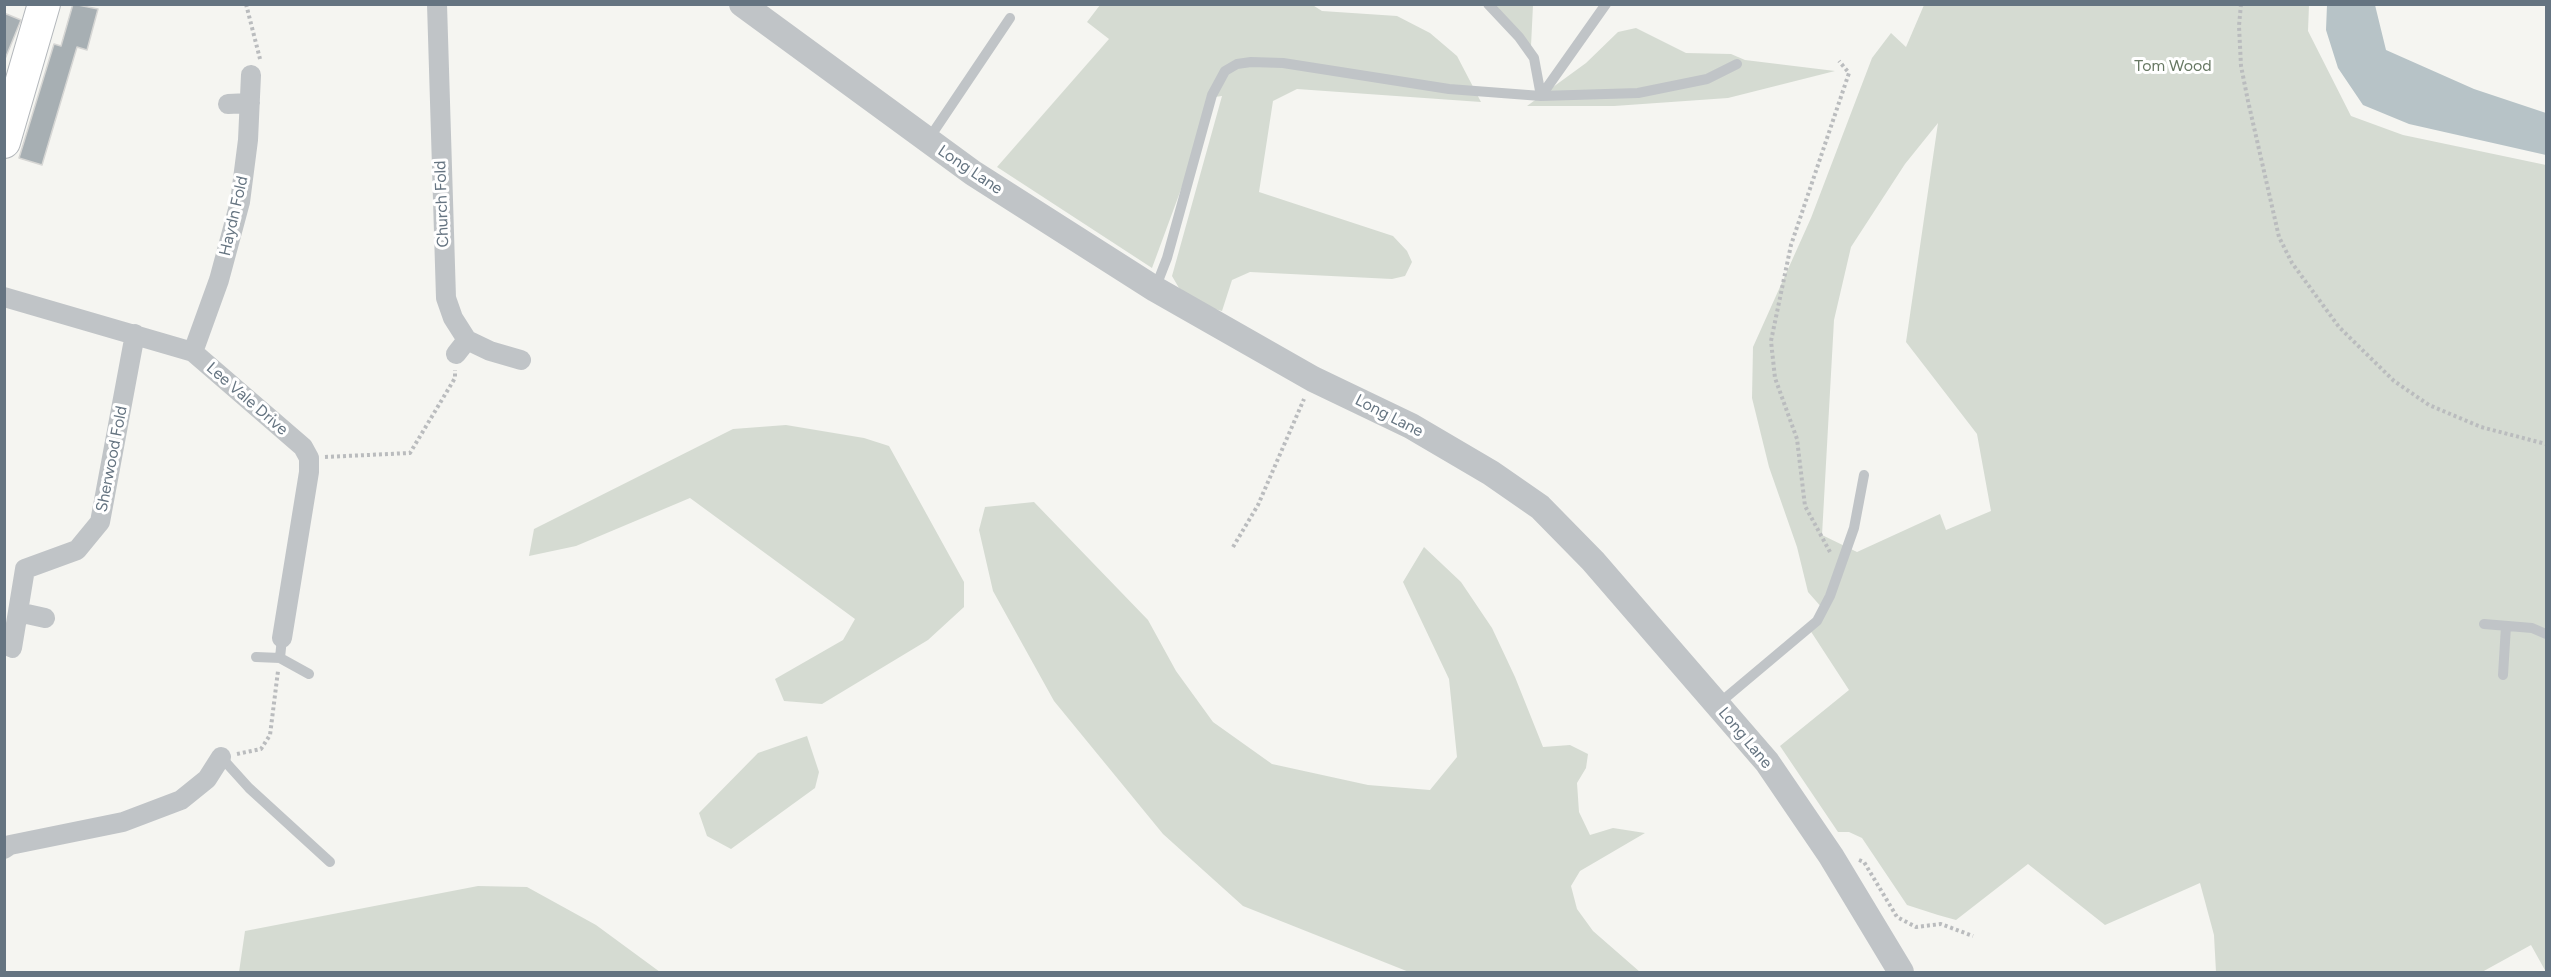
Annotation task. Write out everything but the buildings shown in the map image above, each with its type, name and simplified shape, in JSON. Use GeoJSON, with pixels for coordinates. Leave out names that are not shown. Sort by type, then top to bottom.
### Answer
{"type":"FeatureCollection","features":[{"type":"Feature","properties":{"kind":"main road"},"geometry":{"type":"LineString","coordinates":[[4,142],[44,4]]}},
{"type":"Feature","properties":{"kind":"street","name":"Church Fold"},"geometry":{"type":"LineString","coordinates":[[437,4],[446,298],[462,347]]}},
{"type":"Feature","properties":{"kind":"street","name":"Long Lane"},"geometry":{"type":"LineString","coordinates":[[742,4],[973,173],[1155,290],[1313,379],[1411,426],[1491,473],[1540,507],[1593,561],[1767,762],[1831,856],[1901,972]]}},
{"type":"Feature","properties":{"kind":"street","name":"Haydn Fold"},"geometry":{"type":"LineString","coordinates":[[193,352],[219,280],[240,202],[248,140],[251,75]]}},
{"type":"Feature","properties":{"kind":"street"},"geometry":{"type":"LineString","coordinates":[[228,104],[250,103]]}},
{"type":"Feature","properties":{"kind":"street","name":"Lee Vale Drive"},"geometry":{"type":"LineString","coordinates":[[4,297],[193,352],[303,447],[309,458]]}},
{"type":"Feature","properties":{"kind":"street","name":"Sherwood Fold"},"geometry":{"type":"LineString","coordinates":[[12,648],[25,569],[77,550],[100,522],[135,334]]}},
{"type":"Feature","properties":{"kind":"street"},"geometry":{"type":"LineString","coordinates":[[462,347],[490,351],[521,360]]}},
{"type":"Feature","properties":{"kind":"street"},"geometry":{"type":"LineString","coordinates":[[282,638],[309,472],[309,458]]}},
{"type":"Feature","properties":{"kind":"street"},"geometry":{"type":"LineString","coordinates":[[18,612],[45,618]]}},
{"type":"Feature","properties":{"kind":"street"},"geometry":{"type":"LineString","coordinates":[[6,842],[123,822],[181,800],[207,779],[221,757]]}},
{"type":"Feature","properties":{"kind":"lane"},"geometry":{"type":"LineString","coordinates":[[1488,4],[1520,37],[1534,58],[1541,96]]}},
{"type":"Feature","properties":{"kind":"lane"},"geometry":{"type":"LineString","coordinates":[[1541,96],[1606,4]]}},
{"type":"Feature","properties":{"kind":"lane"},"geometry":{"type":"LineString","coordinates":[[928,141],[1010,18]]}},
{"type":"Feature","properties":{"kind":"lane"},"geometry":{"type":"LineString","coordinates":[[1155,290],[1167,258],[1212,95],[1225,71],[1238,64],[1283,63],[1449,89],[1541,96],[1638,93],[1707,79],[1737,64]]}},
{"type":"Feature","properties":{"kind":"lane"},"geometry":{"type":"LineString","coordinates":[[1717,705],[1817,621],[1830,596],[1854,528],[1864,475]]}},
{"type":"Feature","properties":{"kind":"lane"},"geometry":{"type":"LineString","coordinates":[[2484,624],[2532,628],[2547,633]]}},
{"type":"Feature","properties":{"kind":"lane"},"geometry":{"type":"LineString","coordinates":[[2503,675],[2506,626]]}},
{"type":"Feature","properties":{"kind":"lane"},"geometry":{"type":"LineString","coordinates":[[280,658],[282,638]]}},
{"type":"Feature","properties":{"kind":"lane"},"geometry":{"type":"LineString","coordinates":[[256,657],[280,658],[309,674]]}},
{"type":"Feature","properties":{"kind":"lane"},"geometry":{"type":"LineString","coordinates":[[221,757],[249,788],[330,862]]}},
{"type":"Feature","properties":{"kind":"path"},"geometry":{"type":"LineString","coordinates":[[246,4],[261,59],[251,75]]}},
{"type":"Feature","properties":{"kind":"path"},"geometry":{"type":"LineString","coordinates":[[2241,4],[2239,26],[2241,66],[2279,237],[2292,263],[2339,327],[2361,346],[2394,381],[2429,405],[2481,427],[2547,444]]}},
{"type":"Feature","properties":{"kind":"path"},"geometry":{"type":"LineString","coordinates":[[1839,61],[1849,73],[1791,245],[1771,341],[1775,378],[1797,439],[1805,506],[1839,572]]}},
{"type":"Feature","properties":{"kind":"path"},"geometry":{"type":"LineString","coordinates":[[309,458],[410,453],[455,378],[462,347]]}},
{"type":"Feature","properties":{"kind":"path"},"geometry":{"type":"LineString","coordinates":[[1233,547],[1258,506],[1313,379]]}},
{"type":"Feature","properties":{"kind":"path"},"geometry":{"type":"LineString","coordinates":[[221,757],[261,749],[266,742],[270,735],[280,658]]}},
{"type":"Feature","properties":{"kind":"path"},"geometry":{"type":"LineString","coordinates":[[1831,856],[1847,852],[1863,862],[1897,917],[1916,927],[1941,924],[1973,936]]}},
{"type":"Feature","properties":{"kind":"green space"},"geometry":{"type":"Polygon","coordinates":[[[1311,4],[1322,11],[1397,16],[1430,33],[1457,56],[1481,102],[1297,89],[1273,101],[1259,192],[1393,236],[1407,251],[1412,262],[1405,276],[1392,279],[1250,272],[1232,280],[1222,311],[1204,306],[1179,288],[1172,276],[1222,96],[1215,97],[1152,268],[997,167],[1109,39],[1087,22],[1100,5],[1311,4]]]}},
{"type":"Feature","properties":{"kind":"green space"},"geometry":{"type":"Polygon","coordinates":[[[1495,5],[1533,5],[1531,46],[1495,5]]]}},
{"type":"Feature","properties":{"kind":"green space","name":"Tom Wood"},"geometry":{"type":"Polygon","coordinates":[[[1924,5],[2309,5],[2308,31],[2351,116],[2403,135],[2546,165],[2546,972],[2531,945],[2482,972],[2216,972],[2214,935],[2200,883],[2105,925],[2028,864],[1956,920],[1907,905],[1862,838],[1849,832],[1838,832],[1780,746],[1849,690],[1808,627],[1823,609],[1808,592],[1797,547],[1769,467],[1752,398],[1753,347],[1811,218],[1872,58],[1891,33],[1906,47],[1924,5]],[[1938,123],[1905,164],[1851,247],[1834,320],[1822,535],[1857,552],[1940,514],[1946,530],[1991,511],[1977,434],[1906,342],[1938,123]]]}},
{"type":"Feature","properties":{"kind":"green space"},"geometry":{"type":"Polygon","coordinates":[[[1636,28],[1686,53],[1731,54],[1745,60],[1835,71],[1728,98],[1614,106],[1527,106],[1586,63],[1618,32],[1636,28]]]}},
{"type":"Feature","properties":{"kind":"green space"},"geometry":{"type":"Polygon","coordinates":[[[786,425],[864,438],[889,446],[964,582],[964,607],[928,640],[822,704],[784,701],[775,679],[843,640],[855,619],[690,498],[576,546],[529,556],[534,529],[733,429],[786,425]]]}},
{"type":"Feature","properties":{"kind":"green space"},"geometry":{"type":"Polygon","coordinates":[[[1034,502],[1148,620],[1176,671],[1213,722],[1272,764],[1368,785],[1430,790],[1457,757],[1449,679],[1403,582],[1424,547],[1461,582],[1492,628],[1515,677],[1543,747],[1570,745],[1588,754],[1586,768],[1577,783],[1579,812],[1590,835],[1613,828],[1645,833],[1580,871],[1571,886],[1577,909],[1593,931],[1640,972],[1409,972],[1243,906],[1163,834],[1054,701],[993,591],[979,530],[985,507],[1034,502]]]}},
{"type":"Feature","properties":{"kind":"green space"},"geometry":{"type":"Polygon","coordinates":[[[807,736],[819,772],[815,788],[731,849],[707,836],[699,813],[758,753],[807,736]]]}},
{"type":"Feature","properties":{"kind":"green space"},"geometry":{"type":"Polygon","coordinates":[[[478,886],[527,887],[596,925],[660,972],[239,972],[245,931],[478,886]]]}},
{"type":"Feature","properties":{"kind":"shaded area"},"geometry":{"type":"Polygon","coordinates":[[[2327,5],[2375,5],[2386,50],[2474,89],[2546,113],[2546,155],[2409,124],[2363,105],[2338,68],[2326,30],[2327,5]]]}}]}
